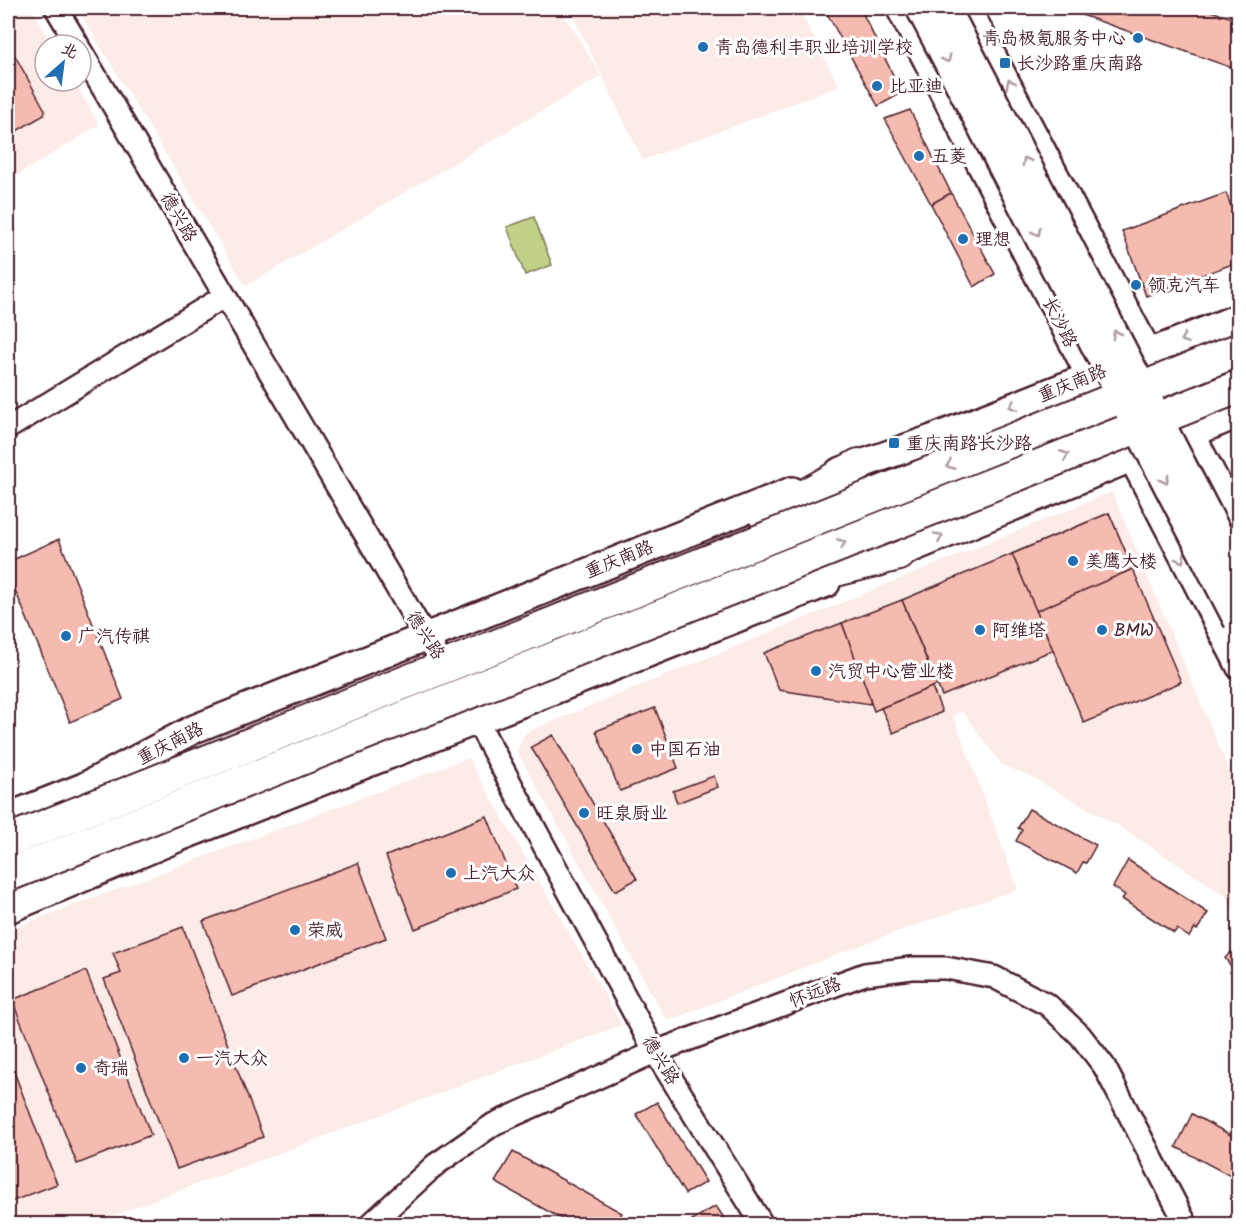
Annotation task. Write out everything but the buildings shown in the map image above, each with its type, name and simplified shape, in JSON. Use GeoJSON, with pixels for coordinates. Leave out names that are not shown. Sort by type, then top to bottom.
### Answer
{"type":"FeatureCollection","features":[{"type":"Feature","properties":{"kind":"highway"},"geometry":{"type":"LineString","coordinates":[[8,842],[1239,350]]}},
{"type":"Feature","properties":{"kind":"highway"},"geometry":{"type":"LineString","coordinates":[[8,875],[1239,387]]}},
{"type":"Feature","properties":{"kind":"highway"},"geometry":{"type":"LineString","coordinates":[[8,819],[766,518],[860,465]]}},
{"type":"Feature","properties":{"kind":"highway"},"geometry":{"type":"LineString","coordinates":[[8,893],[792,581],[899,554]]}},
{"type":"Feature","properties":{"kind":"main road","name":"长沙路"},"geometry":{"type":"LineString","coordinates":[[920,8],[1239,621]]}},
{"type":"Feature","properties":{"kind":"main road"},"geometry":{"type":"LineString","coordinates":[[946,8],[1239,573]]}},
{"type":"Feature","properties":{"kind":"main road","name":"重庆南路"},"geometry":{"type":"LineString","coordinates":[[8,819],[84,787],[194,729],[424,636],[1239,318]]}},
{"type":"Feature","properties":{"kind":"main road"},"geometry":{"type":"LineString","coordinates":[[8,909],[177,838],[899,554],[1239,414]]}},
{"type":"Feature","properties":{"kind":"street"},"geometry":{"type":"LineString","coordinates":[[56,8],[71,33]]}},
{"type":"Feature","properties":{"kind":"street","name":"长沙路"},"geometry":{"type":"LineString","coordinates":[[897,8],[1239,668]]}},
{"type":"Feature","properties":{"kind":"street"},"geometry":{"type":"LineString","coordinates":[[970,8],[1239,518]]}},
{"type":"Feature","properties":{"kind":"street","name":"德兴路"},"geometry":{"type":"LineString","coordinates":[[93,71],[424,636],[460,686],[655,1052],[762,1224]]}},
{"type":"Feature","properties":{"kind":"street"},"geometry":{"type":"LineString","coordinates":[[8,428],[225,296]]}},
{"type":"Feature","properties":{"kind":"street","name":"怀远路"},"geometry":{"type":"LineString","coordinates":[[370,1224],[435,1165],[494,1124],[655,1052],[864,974],[912,968],[946,968],[994,977],[1048,1005],[1080,1035],[1104,1066],[1186,1224]]}},
{"type":"Feature","properties":{"kind":"shaded area"},"geometry":{"type":"Polygon","coordinates":[[[8,8],[31,8],[46,33],[33,33],[33,93],[81,93],[99,125],[8,181],[8,8]]]}},
{"type":"Feature","properties":{"kind":"shaded area"},"geometry":{"type":"Polygon","coordinates":[[[77,8],[560,8],[601,76],[246,286],[77,8]]]}},
{"type":"Feature","properties":{"kind":"shaded area","name":"青岛德利丰职业培训学校"},"geometry":{"type":"Polygon","coordinates":[[[569,8],[798,8],[839,86],[643,160],[569,8]]]}},
{"type":"Feature","properties":{"kind":"shaded area"},"geometry":{"type":"Polygon","coordinates":[[[1112,492],[1238,792],[1238,913],[1225,895],[1119,826],[1026,774],[1002,765],[962,711],[953,715],[1018,889],[879,938],[667,1021],[517,751],[525,733],[1112,492]]]}},
{"type":"Feature","properties":{"kind":"shaded area"},"geometry":{"type":"Polygon","coordinates":[[[468,758],[622,1025],[90,1224],[8,1224],[8,930],[468,758]]]}},
{"type":"Feature","properties":{"kind":"green space"},"geometry":{"type":"Polygon","coordinates":[[[534,217],[552,265],[525,275],[507,227],[534,217]]]}},
{"type":"Feature","properties":{"kind":"place","name":"青岛极氪服务中心"},"geometry":{"type":"Point","coordinates":[1138,38]}},
{"type":"Feature","properties":{"kind":"place","name":"青岛德利丰职业培训学校"},"geometry":{"type":"Point","coordinates":[703,47]}},
{"type":"Feature","properties":{"kind":"place","name":"长沙路重庆南路"},"geometry":{"type":"Point","coordinates":[1005,63]}},
{"type":"Feature","properties":{"kind":"place","name":"比亚迪"},"geometry":{"type":"Point","coordinates":[877,86]}},
{"type":"Feature","properties":{"kind":"place","name":"五菱"},"geometry":{"type":"Point","coordinates":[919,156]}},
{"type":"Feature","properties":{"kind":"place","name":"理想"},"geometry":{"type":"Point","coordinates":[963,239]}},
{"type":"Feature","properties":{"kind":"place","name":"领克汽车"},"geometry":{"type":"Point","coordinates":[1136,285]}},
{"type":"Feature","properties":{"kind":"place","name":"重庆南路长沙路"},"geometry":{"type":"Point","coordinates":[894,443]}},
{"type":"Feature","properties":{"kind":"place","name":"美鹰大楼"},"geometry":{"type":"Point","coordinates":[1073,561]}},
{"type":"Feature","properties":{"kind":"place","name":"阿维塔"},"geometry":{"type":"Point","coordinates":[980,630]}},
{"type":"Feature","properties":{"kind":"place","name":"BMW"},"geometry":{"type":"Point","coordinates":[1102,630]}},
{"type":"Feature","properties":{"kind":"place","name":"广汽传祺"},"geometry":{"type":"Point","coordinates":[66,636]}},
{"type":"Feature","properties":{"kind":"place","name":"汽贸中心营业楼"},"geometry":{"type":"Point","coordinates":[816,671]}},
{"type":"Feature","properties":{"kind":"place","name":"中国石油"},"geometry":{"type":"Point","coordinates":[637,749]}},
{"type":"Feature","properties":{"kind":"place","name":"旺泉厨业"},"geometry":{"type":"Point","coordinates":[584,813]}},
{"type":"Feature","properties":{"kind":"place","name":"上汽大众"},"geometry":{"type":"Point","coordinates":[451,873]}},
{"type":"Feature","properties":{"kind":"place","name":"荣威"},"geometry":{"type":"Point","coordinates":[295,930]}},
{"type":"Feature","properties":{"kind":"place","name":"一汽大众"},"geometry":{"type":"Point","coordinates":[184,1058]}},
{"type":"Feature","properties":{"kind":"place","name":"奇瑞"},"geometry":{"type":"Point","coordinates":[81,1068]}}]}
